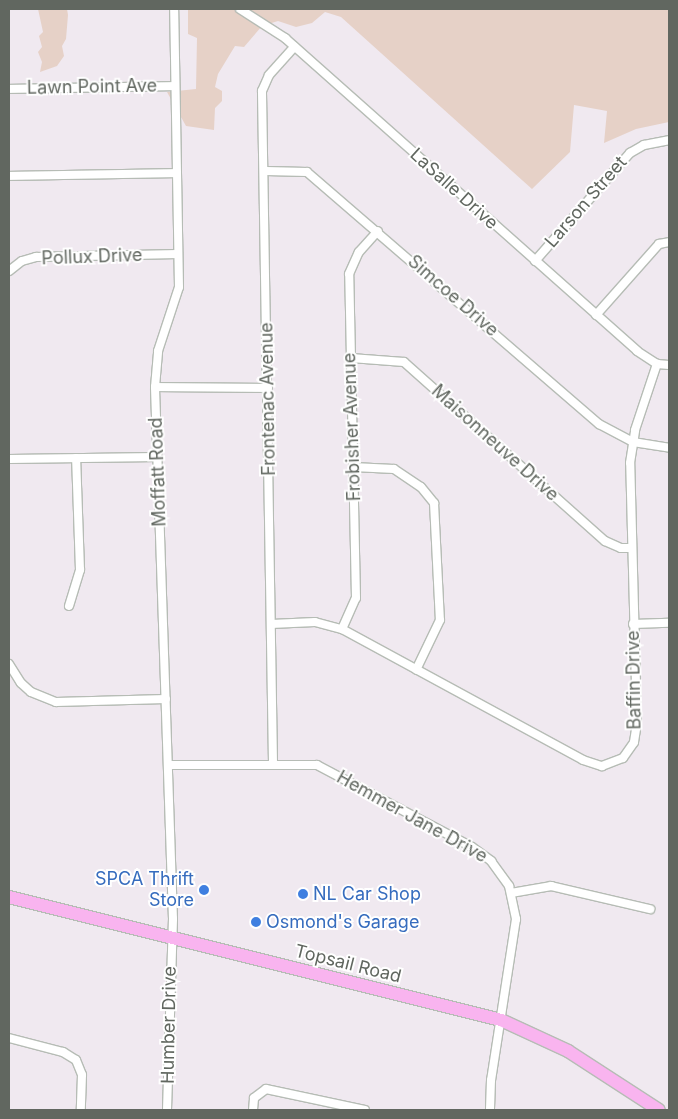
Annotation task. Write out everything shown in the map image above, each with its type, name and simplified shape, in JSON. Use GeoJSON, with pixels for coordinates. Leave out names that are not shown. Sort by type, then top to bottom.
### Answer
{"type":"FeatureCollection","features":[{"type":"Feature","properties":{"kind":"main road","name":"Topsail Road"},"geometry":{"type":"LineString","coordinates":[[9,897],[501,1020],[568,1050],[659,1110]]}},
{"type":"Feature","properties":{"kind":"street","name":"Moffatt Road"},"geometry":{"type":"LineString","coordinates":[[171,939],[168,765],[155,387],[158,351],[178,293],[174,9]]}},
{"type":"Feature","properties":{"kind":"street","name":"LaSalle Drive"},"geometry":{"type":"LineString","coordinates":[[240,9],[294,47],[637,351],[657,364],[669,365]]}},
{"type":"Feature","properties":{"kind":"street","name":"Frontenac Avenue"},"geometry":{"type":"LineString","coordinates":[[273,763],[266,171],[262,90],[269,75],[294,47]]}},
{"type":"Feature","properties":{"kind":"street","name":"Lawn Point Ave"},"geometry":{"type":"LineString","coordinates":[[9,89],[175,86]]}},
{"type":"Feature","properties":{"kind":"street","name":"Larson Street"},"geometry":{"type":"LineString","coordinates":[[535,262],[625,157],[644,145],[669,140]]}},
{"type":"Feature","properties":{"kind":"street","name":"Simcoe Drive"},"geometry":{"type":"LineString","coordinates":[[266,171],[307,172],[378,231],[599,424],[633,442],[669,448]]}},
{"type":"Feature","properties":{"kind":"street"},"geometry":{"type":"LineString","coordinates":[[9,176],[177,172]]}},
{"type":"Feature","properties":{"kind":"street","name":"Frobisher Avenue"},"geometry":{"type":"LineString","coordinates":[[342,629],[356,598],[351,358],[348,329],[349,274],[359,252],[378,231]]}},
{"type":"Feature","properties":{"kind":"street"},"geometry":{"type":"LineString","coordinates":[[596,315],[659,244],[669,242]]}},
{"type":"Feature","properties":{"kind":"street","name":"Pollux Drive"},"geometry":{"type":"LineString","coordinates":[[9,271],[22,261],[36,257],[178,254]]}},
{"type":"Feature","properties":{"kind":"street","name":"Maisonneuve Drive"},"geometry":{"type":"LineString","coordinates":[[351,358],[404,362],[605,541],[621,548],[632,548]]}},
{"type":"Feature","properties":{"kind":"street","name":"Baffin Drive"},"geometry":{"type":"LineString","coordinates":[[271,624],[315,622],[342,629],[583,760],[602,766],[623,758],[636,734],[632,548],[633,442],[657,364]]}},
{"type":"Feature","properties":{"kind":"street"},"geometry":{"type":"LineString","coordinates":[[155,387],[268,388]]}},
{"type":"Feature","properties":{"kind":"street"},"geometry":{"type":"LineString","coordinates":[[9,459],[157,457]]}},
{"type":"Feature","properties":{"kind":"street"},"geometry":{"type":"LineString","coordinates":[[69,606],[80,570],[76,458]]}},
{"type":"Feature","properties":{"kind":"street"},"geometry":{"type":"LineString","coordinates":[[354,467],[394,469],[421,487],[434,503],[440,620],[416,670]]}},
{"type":"Feature","properties":{"kind":"street"},"geometry":{"type":"LineString","coordinates":[[633,624],[669,623]]}},
{"type":"Feature","properties":{"kind":"street"},"geometry":{"type":"LineString","coordinates":[[9,664],[21,683],[31,692],[56,702],[166,700]]}},
{"type":"Feature","properties":{"kind":"street","name":"Hemmer Jane Drive"},"geometry":{"type":"LineString","coordinates":[[168,765],[273,763],[317,765],[472,847],[497,868],[512,893],[516,926],[491,1080],[490,1110]]}},
{"type":"Feature","properties":{"kind":"street"},"geometry":{"type":"LineString","coordinates":[[512,893],[551,886],[650,909]]}},
{"type":"Feature","properties":{"kind":"street","name":"Humber Drive"},"geometry":{"type":"LineString","coordinates":[[168,1110],[171,939]]}},
{"type":"Feature","properties":{"kind":"street"},"geometry":{"type":"LineString","coordinates":[[9,1038],[63,1052],[76,1060],[82,1075],[81,1110]]}},
{"type":"Feature","properties":{"kind":"street"},"geometry":{"type":"LineString","coordinates":[[253,1110],[254,1098],[266,1089],[365,1110]]}},
{"type":"Feature","properties":{"kind":"shaded area"},"geometry":{"type":"Polygon","coordinates":[[[38,9],[67,9],[68,15],[66,39],[62,46],[64,56],[57,66],[40,72],[42,62],[38,52],[42,47],[39,36],[43,32],[38,9]]]}},
{"type":"Feature","properties":{"kind":"shaded area"},"geometry":{"type":"Polygon","coordinates":[[[188,9],[669,9],[669,122],[636,129],[604,143],[607,111],[574,105],[570,152],[532,189],[341,17],[325,12],[312,23],[296,27],[278,21],[262,26],[244,47],[235,46],[218,74],[215,87],[222,91],[222,101],[215,108],[214,130],[186,126],[167,92],[196,89],[197,38],[188,34],[188,9]]]}},
{"type":"Feature","properties":{"kind":"place","name":"SPCA Thrift Store"},"geometry":{"type":"Point","coordinates":[204,890]}},
{"type":"Feature","properties":{"kind":"place","name":"NL Car Shop"},"geometry":{"type":"Point","coordinates":[303,894]}},
{"type":"Feature","properties":{"kind":"place","name":"Osmond's Garage"},"geometry":{"type":"Point","coordinates":[256,922]}}]}
